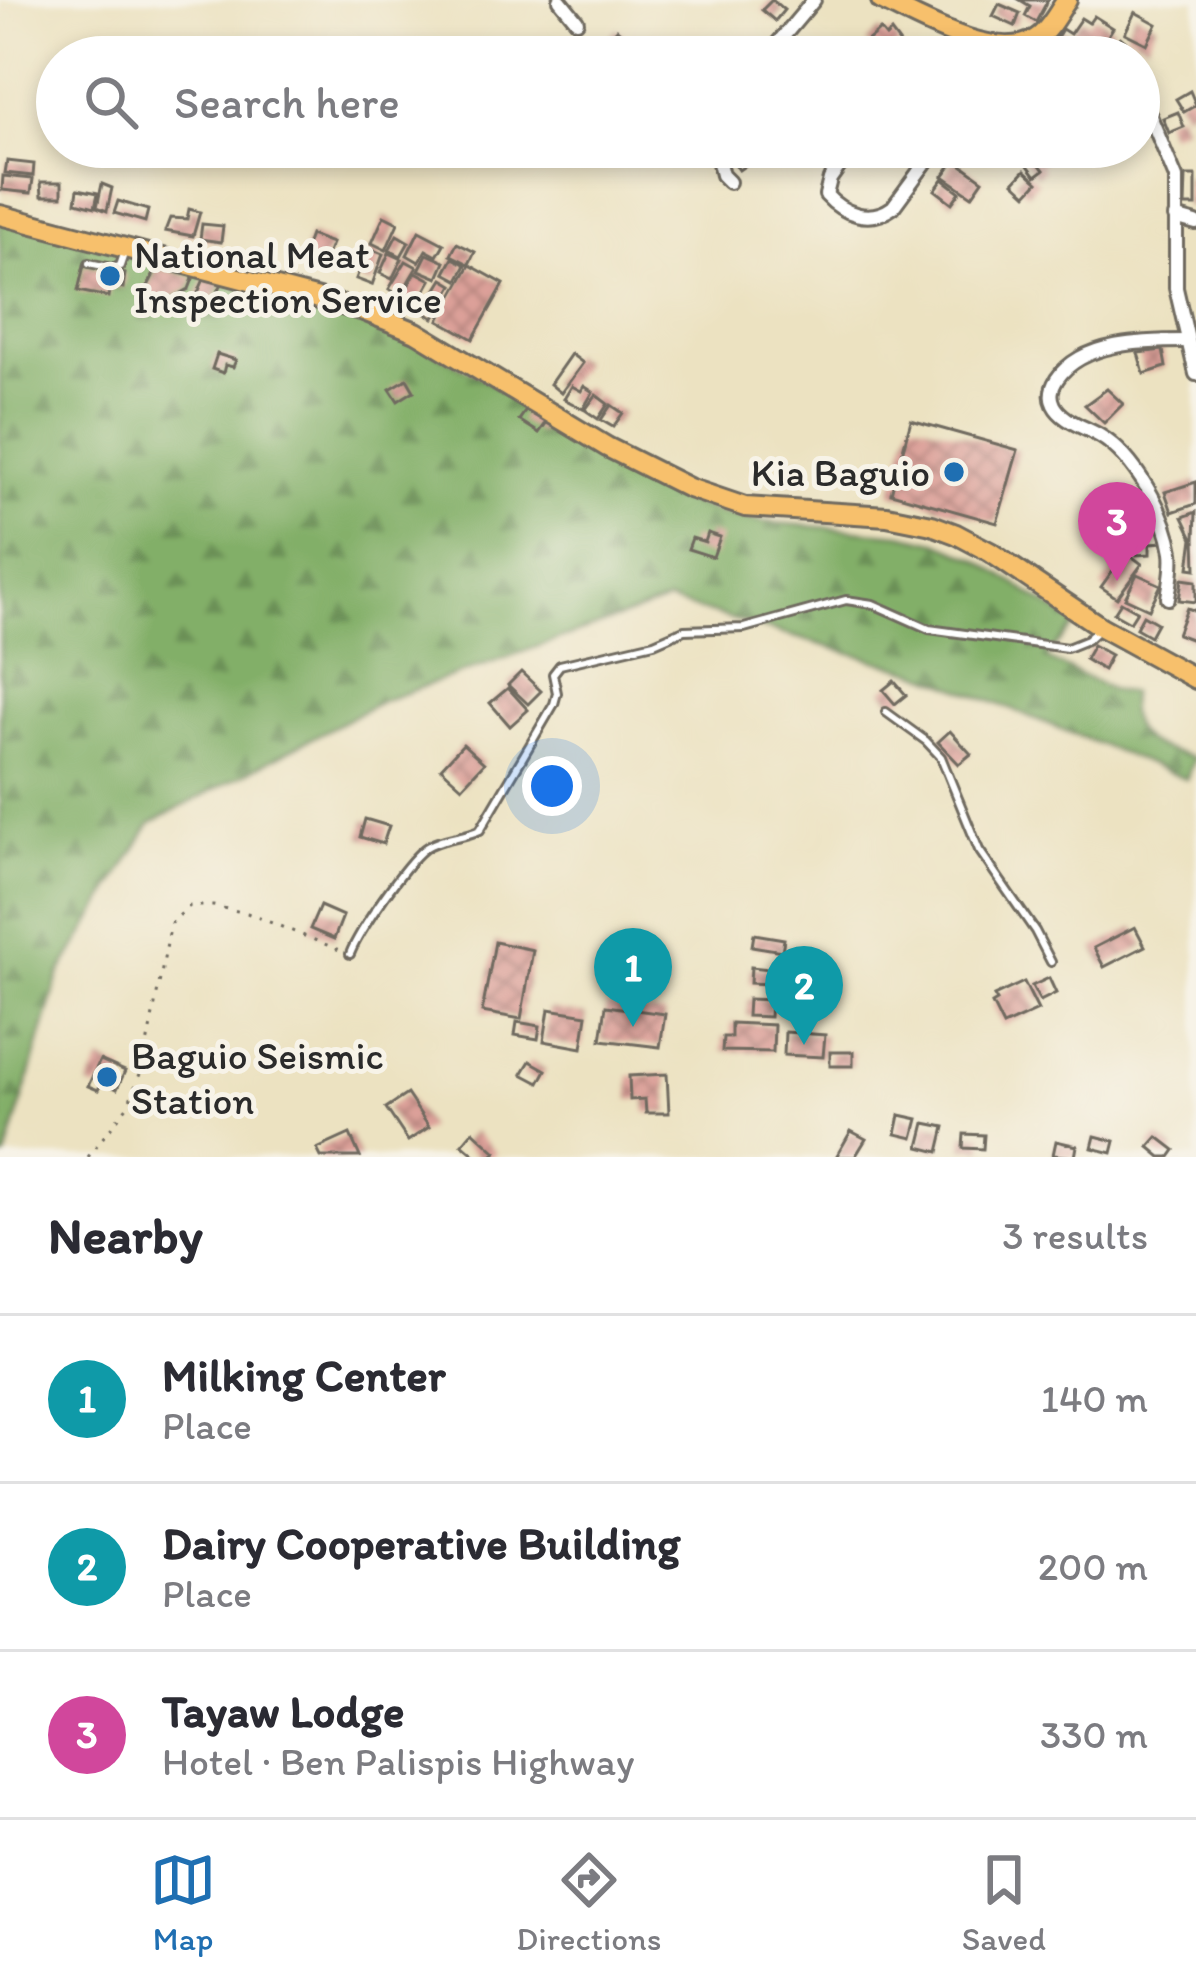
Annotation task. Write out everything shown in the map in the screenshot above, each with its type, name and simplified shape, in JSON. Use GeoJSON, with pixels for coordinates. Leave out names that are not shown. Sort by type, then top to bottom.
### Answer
{"type":"FeatureCollection","features":[{"type":"Feature","properties":{"kind":"main road"},"geometry":{"type":"LineString","coordinates":[[881,0],[957,36]]}},
{"type":"Feature","properties":{"kind":"main road"},"geometry":{"type":"LineString","coordinates":[[1039,36],[1067,0]]}},
{"type":"Feature","properties":{"kind":"main road"},"geometry":{"type":"LineString","coordinates":[[0,214],[364,311],[416,332],[607,447],[718,499],[768,510],[887,516],[956,534],[1101,627],[1196,679]]}},
{"type":"Feature","properties":{"kind":"street"},"geometry":{"type":"LineString","coordinates":[[560,0],[577,21]]}},
{"type":"Feature","properties":{"kind":"street"},"geometry":{"type":"LineString","coordinates":[[784,36],[814,0]]}},
{"type":"Feature","properties":{"kind":"street"},"geometry":{"type":"LineString","coordinates":[[1160,140],[1176,178],[1177,288],[1196,374]]}},
{"type":"Feature","properties":{"kind":"street"},"geometry":{"type":"LineString","coordinates":[[720,168],[729,182]]}},
{"type":"Feature","properties":{"kind":"street"},"geometry":{"type":"LineString","coordinates":[[838,168],[826,195],[836,207],[873,216],[885,214],[921,168]]}},
{"type":"Feature","properties":{"kind":"street"},"geometry":{"type":"LineString","coordinates":[[1175,217],[1196,223]]}},
{"type":"Feature","properties":{"kind":"street"},"geometry":{"type":"LineString","coordinates":[[1168,598],[1172,554],[1163,519],[1147,489],[1106,440],[1056,410],[1051,394],[1063,371],[1094,352],[1186,341]]}},
{"type":"Feature","properties":{"kind":"lane"},"geometry":{"type":"LineString","coordinates":[[88,263],[120,266],[127,248]]}},
{"type":"Feature","properties":{"kind":"lane"},"geometry":{"type":"LineString","coordinates":[[350,954],[388,892],[422,850],[480,830],[554,704],[553,674],[560,665],[654,643],[684,630],[744,628],[846,600],[873,604],[929,629],[1067,649],[1101,627]]}},
{"type":"Feature","properties":{"kind":"lane"},"geometry":{"type":"LineString","coordinates":[[886,712],[941,757],[980,850],[1051,962]]}},
{"type":"Feature","properties":{"kind":"path"},"geometry":{"type":"LineString","coordinates":[[88,1157],[128,1105],[135,1088],[171,923],[190,906],[247,913],[350,954]]}},
{"type":"Feature","properties":{"kind":"green space"},"geometry":{"type":"Polygon","coordinates":[[[0,218],[291,295],[408,338],[684,501],[763,522],[901,534],[937,542],[977,559],[1076,624],[1045,658],[1112,690],[1130,693],[1132,723],[1138,733],[1155,746],[1194,758],[1186,779],[918,672],[668,601],[382,701],[151,823],[59,975],[6,1157],[0,1157],[0,218]]]}},
{"type":"Feature","properties":{"kind":"building"},"geometry":{"type":"Polygon","coordinates":[[[772,0],[784,10],[775,21],[762,10],[772,0]]]}},
{"type":"Feature","properties":{"kind":"building"},"geometry":{"type":"Polygon","coordinates":[[[1020,0],[1048,0],[1036,22],[1025,16],[1030,6],[1020,0]]]}},
{"type":"Feature","properties":{"kind":"building"},"geometry":{"type":"Polygon","coordinates":[[[999,4],[1020,13],[1015,26],[993,16],[999,4]]]}},
{"type":"Feature","properties":{"kind":"building"},"geometry":{"type":"Polygon","coordinates":[[[1135,12],[1157,24],[1151,36],[1125,33],[1135,12]]]}},
{"type":"Feature","properties":{"kind":"building"},"geometry":{"type":"Polygon","coordinates":[[[1094,16],[1113,28],[1108,36],[1058,36],[1062,29],[1070,34],[1081,18],[1089,23],[1094,16]]]}},
{"type":"Feature","properties":{"kind":"building"},"geometry":{"type":"Polygon","coordinates":[[[1190,91],[1196,105],[1184,112],[1176,99],[1190,91]]]}},
{"type":"Feature","properties":{"kind":"building"},"geometry":{"type":"Polygon","coordinates":[[[1178,112],[1184,127],[1169,133],[1163,118],[1178,112]]]}},
{"type":"Feature","properties":{"kind":"building"},"geometry":{"type":"Polygon","coordinates":[[[7,161],[34,164],[33,176],[5,173],[7,161]]]}},
{"type":"Feature","properties":{"kind":"building"},"geometry":{"type":"Polygon","coordinates":[[[949,168],[966,168],[983,180],[972,196],[943,176],[949,168]]]}},
{"type":"Feature","properties":{"kind":"building"},"geometry":{"type":"Polygon","coordinates":[[[1025,170],[1038,182],[1027,194],[1014,182],[1025,170]]]}},
{"type":"Feature","properties":{"kind":"building"},"geometry":{"type":"Polygon","coordinates":[[[3,176],[33,179],[31,193],[2,190],[3,176]]]}},
{"type":"Feature","properties":{"kind":"building"},"geometry":{"type":"Polygon","coordinates":[[[1186,176],[1196,176],[1196,206],[1185,206],[1186,176]]]}},
{"type":"Feature","properties":{"kind":"building"},"geometry":{"type":"Polygon","coordinates":[[[943,179],[960,192],[952,203],[935,190],[943,179]]]}},
{"type":"Feature","properties":{"kind":"building"},"geometry":{"type":"Polygon","coordinates":[[[41,182],[62,182],[62,196],[42,196],[41,182]]]}},
{"type":"Feature","properties":{"kind":"building"},"geometry":{"type":"Polygon","coordinates":[[[102,184],[112,188],[107,211],[97,207],[102,184]]]}},
{"type":"Feature","properties":{"kind":"building"},"geometry":{"type":"Polygon","coordinates":[[[78,189],[98,193],[95,207],[76,202],[78,189]]]}},
{"type":"Feature","properties":{"kind":"building"},"geometry":{"type":"Polygon","coordinates":[[[118,201],[148,210],[145,222],[114,213],[118,201]]]}},
{"type":"Feature","properties":{"kind":"building"},"geometry":{"type":"Polygon","coordinates":[[[189,209],[200,212],[193,236],[165,231],[170,218],[187,219],[189,209]]]}},
{"type":"Feature","properties":{"kind":"building"},"geometry":{"type":"Polygon","coordinates":[[[384,216],[398,223],[386,250],[372,243],[384,216]]]}},
{"type":"Feature","properties":{"kind":"building"},"geometry":{"type":"Polygon","coordinates":[[[202,224],[223,226],[221,242],[200,239],[202,224]]]}},
{"type":"Feature","properties":{"kind":"building"},"geometry":{"type":"Polygon","coordinates":[[[419,231],[444,244],[437,256],[426,250],[419,262],[407,255],[419,231]]]}},
{"type":"Feature","properties":{"kind":"building"},"geometry":{"type":"Polygon","coordinates":[[[310,235],[332,243],[322,267],[301,259],[310,235]]]}},
{"type":"Feature","properties":{"kind":"building"},"geometry":{"type":"Polygon","coordinates":[[[397,235],[409,242],[401,256],[389,250],[397,235]]]}},
{"type":"Feature","properties":{"kind":"building"},"geometry":{"type":"Polygon","coordinates":[[[457,243],[475,252],[469,264],[451,255],[457,243]]]}},
{"type":"Feature","properties":{"kind":"building"},"geometry":{"type":"Polygon","coordinates":[[[368,248],[383,254],[372,285],[356,279],[368,248]]]}},
{"type":"Feature","properties":{"kind":"building"},"geometry":{"type":"Polygon","coordinates":[[[389,253],[402,259],[392,279],[380,273],[389,253]]]}},
{"type":"Feature","properties":{"kind":"building"},"geometry":{"type":"Polygon","coordinates":[[[427,254],[445,262],[438,278],[419,270],[427,254]]]}},
{"type":"Feature","properties":{"kind":"building"},"geometry":{"type":"Polygon","coordinates":[[[453,258],[466,265],[458,280],[445,273],[453,258]]]}},
{"type":"Feature","properties":{"kind":"building"},"geometry":{"type":"Polygon","coordinates":[[[406,261],[417,267],[400,296],[389,289],[406,261]]]}},
{"type":"Feature","properties":{"kind":"building"},"geometry":{"type":"Polygon","coordinates":[[[84,265],[125,274],[123,288],[110,285],[108,297],[78,291],[84,265]]]}},
{"type":"Feature","properties":{"kind":"building"},"geometry":{"type":"Polygon","coordinates":[[[470,265],[504,284],[473,339],[439,320],[470,265]]]}},
{"type":"Feature","properties":{"kind":"building"},"geometry":{"type":"Polygon","coordinates":[[[157,268],[194,276],[189,289],[161,304],[143,296],[157,268]]]}},
{"type":"Feature","properties":{"kind":"building"},"geometry":{"type":"Polygon","coordinates":[[[416,272],[431,280],[416,307],[401,298],[416,272]]]}},
{"type":"Feature","properties":{"kind":"building"},"geometry":{"type":"Polygon","coordinates":[[[205,277],[223,282],[212,302],[196,297],[205,277]]]}},
{"type":"Feature","properties":{"kind":"building"},"geometry":{"type":"Polygon","coordinates":[[[443,279],[453,285],[434,318],[423,312],[443,279]]]}},
{"type":"Feature","properties":{"kind":"building"},"geometry":{"type":"Polygon","coordinates":[[[1163,350],[1166,367],[1144,374],[1138,353],[1163,350]]]}},
{"type":"Feature","properties":{"kind":"building"},"geometry":{"type":"Polygon","coordinates":[[[217,354],[236,360],[233,367],[225,365],[223,373],[212,369],[217,354]]]}},
{"type":"Feature","properties":{"kind":"building"},"geometry":{"type":"Polygon","coordinates":[[[571,354],[583,363],[561,393],[550,384],[571,354]]]}},
{"type":"Feature","properties":{"kind":"building"},"geometry":{"type":"Polygon","coordinates":[[[407,379],[414,391],[398,401],[390,389],[407,379]]]}},
{"type":"Feature","properties":{"kind":"building"},"geometry":{"type":"Polygon","coordinates":[[[572,386],[593,392],[583,409],[564,399],[572,386]]]}},
{"type":"Feature","properties":{"kind":"building"},"geometry":{"type":"Polygon","coordinates":[[[1107,389],[1123,404],[1104,423],[1085,405],[1107,389]]]}},
{"type":"Feature","properties":{"kind":"building"},"geometry":{"type":"Polygon","coordinates":[[[596,395],[608,404],[598,419],[585,410],[596,395]]]}},
{"type":"Feature","properties":{"kind":"building"},"geometry":{"type":"Polygon","coordinates":[[[611,405],[623,413],[613,427],[601,420],[611,405]]]}},
{"type":"Feature","properties":{"kind":"building"},"geometry":{"type":"Polygon","coordinates":[[[527,409],[547,422],[539,433],[519,420],[527,409]]]}},
{"type":"Feature","properties":{"kind":"building","name":"Kia Baguio"},"geometry":{"type":"Polygon","coordinates":[[[911,420],[1018,450],[997,523],[891,493],[911,420]]]}},
{"type":"Feature","properties":{"kind":"building"},"geometry":{"type":"Polygon","coordinates":[[[1196,482],[1196,504],[1172,512],[1165,492],[1196,482]]]}},
{"type":"Feature","properties":{"kind":"building"},"geometry":{"type":"Polygon","coordinates":[[[1196,512],[1196,569],[1189,568],[1193,538],[1183,517],[1196,512]]]}},
{"type":"Feature","properties":{"kind":"building"},"geometry":{"type":"Polygon","coordinates":[[[1164,521],[1165,542],[1150,543],[1150,554],[1137,555],[1130,523],[1164,521]]]}},
{"type":"Feature","properties":{"kind":"building"},"geometry":{"type":"Polygon","coordinates":[[[708,533],[720,537],[713,557],[688,549],[692,538],[705,542],[708,533]]]}},
{"type":"Feature","properties":{"kind":"building"},"geometry":{"type":"Polygon","coordinates":[[[1126,552],[1142,564],[1117,598],[1101,587],[1126,552]]]}},
{"type":"Feature","properties":{"kind":"building"},"geometry":{"type":"Polygon","coordinates":[[[1137,574],[1161,585],[1149,609],[1125,598],[1137,574]]]}},
{"type":"Feature","properties":{"kind":"building"},"geometry":{"type":"Polygon","coordinates":[[[1182,579],[1196,581],[1196,602],[1179,600],[1182,579]]]}},
{"type":"Feature","properties":{"kind":"building"},"geometry":{"type":"Polygon","coordinates":[[[1121,602],[1137,611],[1130,622],[1114,613],[1121,602]]]}},
{"type":"Feature","properties":{"kind":"building"},"geometry":{"type":"Polygon","coordinates":[[[1187,608],[1196,611],[1196,641],[1177,634],[1187,608]]]}},
{"type":"Feature","properties":{"kind":"building"},"geometry":{"type":"Polygon","coordinates":[[[1143,615],[1157,623],[1150,636],[1136,628],[1143,615]]]}},
{"type":"Feature","properties":{"kind":"building"},"geometry":{"type":"Polygon","coordinates":[[[1093,645],[1111,655],[1103,670],[1085,659],[1093,645]]]}},
{"type":"Feature","properties":{"kind":"building"},"geometry":{"type":"Polygon","coordinates":[[[521,672],[541,691],[528,704],[508,685],[521,672]]]}},
{"type":"Feature","properties":{"kind":"building"},"geometry":{"type":"Polygon","coordinates":[[[894,681],[906,695],[895,704],[883,690],[894,681]]]}},
{"type":"Feature","properties":{"kind":"building"},"geometry":{"type":"Polygon","coordinates":[[[508,688],[528,710],[510,726],[490,703],[508,688]]]}},
{"type":"Feature","properties":{"kind":"building"},"geometry":{"type":"Polygon","coordinates":[[[950,731],[971,754],[959,764],[938,742],[950,731]]]}},
{"type":"Feature","properties":{"kind":"building"},"geometry":{"type":"Polygon","coordinates":[[[463,744],[484,763],[462,787],[441,768],[463,744]]]}},
{"type":"Feature","properties":{"kind":"building"},"geometry":{"type":"Polygon","coordinates":[[[365,819],[389,826],[383,844],[360,837],[365,819]]]}},
{"type":"Feature","properties":{"kind":"building"},"geometry":{"type":"Polygon","coordinates":[[[320,906],[343,916],[334,939],[310,929],[320,906]]]}},
{"type":"Feature","properties":{"kind":"building"},"geometry":{"type":"Polygon","coordinates":[[[1135,927],[1145,946],[1104,967],[1094,948],[1135,927]]]}},
{"type":"Feature","properties":{"kind":"building"},"geometry":{"type":"Polygon","coordinates":[[[754,934],[784,939],[782,951],[752,946],[754,934]]]}},
{"type":"Feature","properties":{"kind":"building"},"geometry":{"type":"Polygon","coordinates":[[[495,942],[533,950],[521,1019],[482,1012],[495,942]]]}},
{"type":"Feature","properties":{"kind":"building"},"geometry":{"type":"Polygon","coordinates":[[[751,967],[770,969],[769,984],[750,983],[751,967]]]}},
{"type":"Feature","properties":{"kind":"building"},"geometry":{"type":"Polygon","coordinates":[[[1049,978],[1056,993],[1040,1001],[1032,986],[1049,978]]]}},
{"type":"Feature","properties":{"kind":"building"},"geometry":{"type":"Polygon","coordinates":[[[1024,982],[1038,1010],[1003,1026],[992,1004],[997,1001],[994,996],[1024,982]]]}},
{"type":"Feature","properties":{"kind":"building"},"geometry":{"type":"Polygon","coordinates":[[[748,999],[771,1000],[770,1017],[747,1016],[748,999]]]}},
{"type":"Feature","properties":{"kind":"building"},"geometry":{"type":"Polygon","coordinates":[[[606,1006],[665,1014],[660,1047],[601,1040],[606,1006]]]}},
{"type":"Feature","properties":{"kind":"building"},"geometry":{"type":"Polygon","coordinates":[[[549,1009],[587,1015],[582,1048],[544,1041],[549,1009]]]}},
{"type":"Feature","properties":{"kind":"building"},"geometry":{"type":"Polygon","coordinates":[[[517,1022],[540,1026],[538,1039],[515,1035],[517,1022]]]}},
{"type":"Feature","properties":{"kind":"building"},"geometry":{"type":"Polygon","coordinates":[[[731,1023],[774,1025],[773,1052],[722,1051],[723,1037],[731,1037],[731,1023]]]}},
{"type":"Feature","properties":{"kind":"building"},"geometry":{"type":"Polygon","coordinates":[[[785,1032],[825,1035],[823,1057],[784,1055],[785,1032]]]}},
{"type":"Feature","properties":{"kind":"building"},"geometry":{"type":"Polygon","coordinates":[[[830,1052],[853,1052],[853,1066],[830,1066],[830,1052]]]}},
{"type":"Feature","properties":{"kind":"building","name":"Baguio Seismic Station"},"geometry":{"type":"Polygon","coordinates":[[[100,1060],[125,1071],[117,1089],[102,1082],[98,1090],[88,1086],[100,1060]]]}},
{"type":"Feature","properties":{"kind":"building"},"geometry":{"type":"Polygon","coordinates":[[[530,1061],[546,1070],[539,1083],[522,1074],[530,1061]]]}},
{"type":"Feature","properties":{"kind":"building"},"geometry":{"type":"Polygon","coordinates":[[[667,1074],[669,1113],[646,1113],[645,1099],[630,1100],[629,1076],[667,1074]]]}},
{"type":"Feature","properties":{"kind":"building"},"geometry":{"type":"Polygon","coordinates":[[[407,1094],[429,1127],[408,1141],[386,1108],[407,1094]]]}},
{"type":"Feature","properties":{"kind":"building"},"geometry":{"type":"Polygon","coordinates":[[[900,1115],[918,1119],[913,1138],[896,1134],[900,1115]]]}},
{"type":"Feature","properties":{"kind":"building"},"geometry":{"type":"Polygon","coordinates":[[[925,1123],[945,1127],[939,1152],[919,1147],[925,1123]]]}},
{"type":"Feature","properties":{"kind":"building"},"geometry":{"type":"Polygon","coordinates":[[[473,1131],[496,1152],[491,1157],[477,1157],[462,1144],[473,1131]]]}},
{"type":"Feature","properties":{"kind":"building"},"geometry":{"type":"Polygon","coordinates":[[[851,1131],[866,1139],[855,1157],[836,1157],[851,1131]]]}},
{"type":"Feature","properties":{"kind":"building"},"geometry":{"type":"Polygon","coordinates":[[[350,1134],[360,1157],[321,1157],[317,1149],[350,1134]]]}},
{"type":"Feature","properties":{"kind":"building"},"geometry":{"type":"Polygon","coordinates":[[[964,1134],[984,1135],[983,1149],[963,1148],[964,1134]]]}},
{"type":"Feature","properties":{"kind":"building"},"geometry":{"type":"Polygon","coordinates":[[[1095,1136],[1115,1141],[1112,1153],[1092,1148],[1095,1136]]]}},
{"type":"Feature","properties":{"kind":"building"},"geometry":{"type":"Polygon","coordinates":[[[1158,1137],[1175,1150],[1170,1157],[1161,1157],[1149,1147],[1158,1137]]]}},
{"type":"Feature","properties":{"kind":"building"},"geometry":{"type":"Polygon","coordinates":[[[1056,1141],[1077,1146],[1075,1157],[1053,1155],[1056,1141]]]}},
{"type":"Feature","properties":{"kind":"place","name":"National Meat Inspection Service"},"geometry":{"type":"Point","coordinates":[110,276]}},
{"type":"Feature","properties":{"kind":"place","name":"Kia Baguio"},"geometry":{"type":"Point","coordinates":[954,472]}},
{"type":"Feature","properties":{"kind":"place","name":"Tayaw Lodge"},"geometry":{"type":"Point","coordinates":[1117,581]}},
{"type":"Feature","properties":{"kind":"place","name":"Milking Center"},"geometry":{"type":"Point","coordinates":[633,1027]}},
{"type":"Feature","properties":{"kind":"place","name":"Dairy Cooperative Building"},"geometry":{"type":"Point","coordinates":[804,1045]}},
{"type":"Feature","properties":{"kind":"place","name":"Baguio Seismic Station"},"geometry":{"type":"Point","coordinates":[107,1077]}}]}
